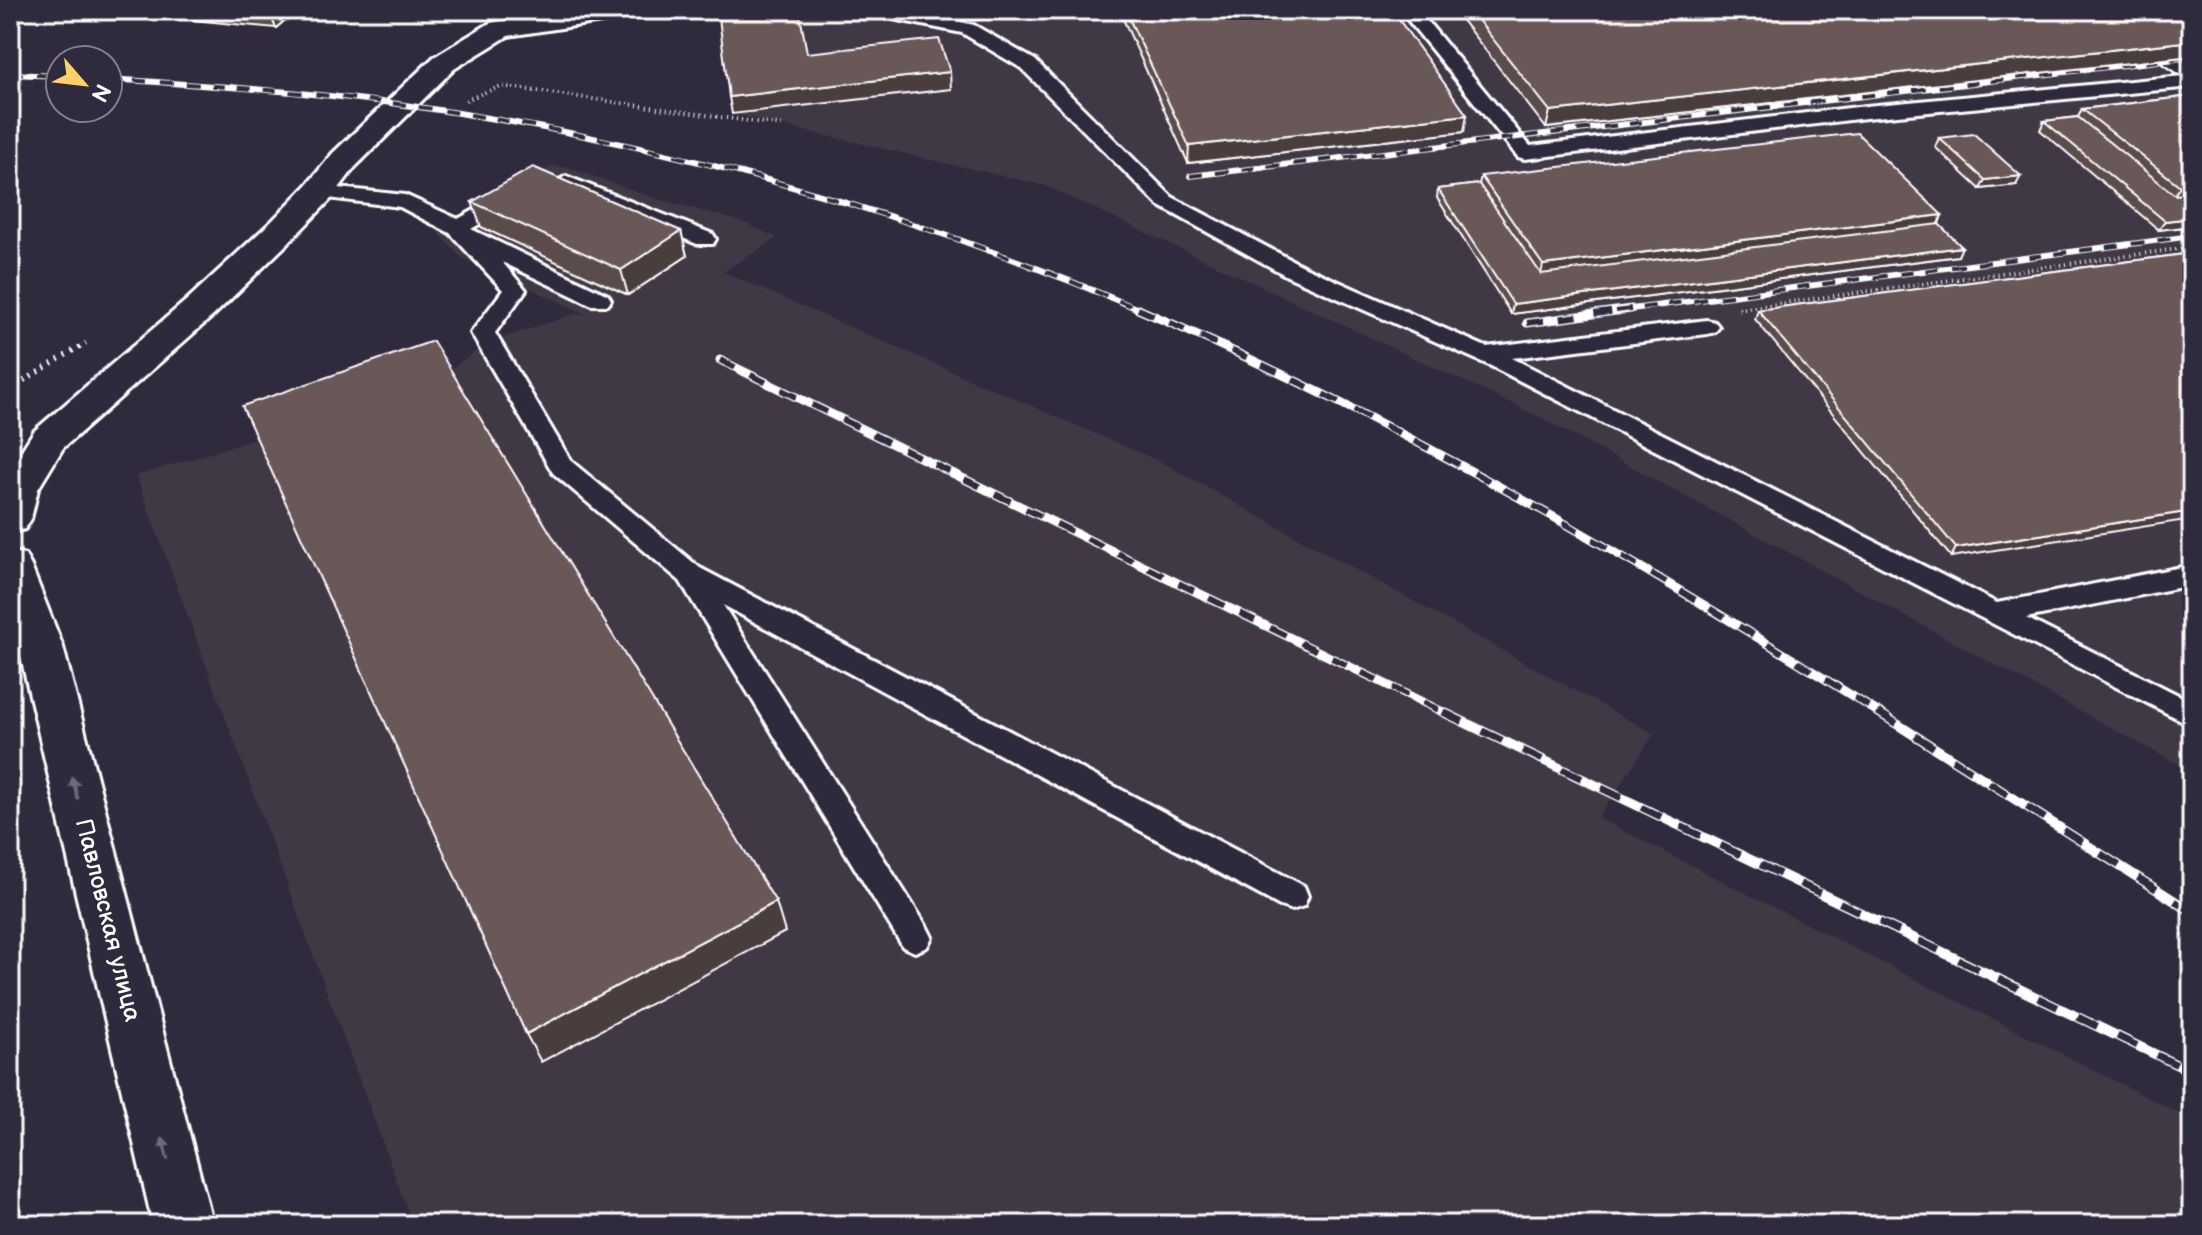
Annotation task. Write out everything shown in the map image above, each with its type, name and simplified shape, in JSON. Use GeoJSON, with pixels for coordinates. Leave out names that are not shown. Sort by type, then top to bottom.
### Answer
{"type":"FeatureCollection","features":[{"type":"Feature","properties":{"kind":"street"},"geometry":{"type":"LineString","coordinates":[[10,519],[18,489],[48,440],[201,307],[319,192],[344,160],[444,63],[500,29],[628,10]]}},
{"type":"Feature","properties":{"kind":"street"},"geometry":{"type":"LineString","coordinates":[[10,452],[48,440]]}},
{"type":"Feature","properties":{"kind":"street","name":"Павловская улица"},"geometry":{"type":"LineString","coordinates":[[10,566],[25,641],[183,1225]]}},
{"type":"Feature","properties":{"kind":"lane"},"geometry":{"type":"LineString","coordinates":[[873,10],[968,29],[1028,64],[1165,201],[1295,271],[1484,354],[2192,715]]}},
{"type":"Feature","properties":{"kind":"lane"},"geometry":{"type":"LineString","coordinates":[[921,18],[1002,10]]}},
{"type":"Feature","properties":{"kind":"lane"},"geometry":{"type":"LineString","coordinates":[[1409,10],[1525,153],[1866,112],[2192,81]]}},
{"type":"Feature","properties":{"kind":"lane"},"geometry":{"type":"LineString","coordinates":[[2094,10],[2192,74]]}},
{"type":"Feature","properties":{"kind":"lane"},"geometry":{"type":"LineString","coordinates":[[1848,98],[1866,112]]}},
{"type":"Feature","properties":{"kind":"lane"},"geometry":{"type":"LineString","coordinates":[[463,233],[539,183],[570,183],[705,239]]}},
{"type":"Feature","properties":{"kind":"lane"},"geometry":{"type":"LineString","coordinates":[[319,192],[405,201],[600,300]]}},
{"type":"Feature","properties":{"kind":"lane"},"geometry":{"type":"LineString","coordinates":[[463,233],[515,290],[483,333],[562,467],[690,574],[1292,896]]}},
{"type":"Feature","properties":{"kind":"lane"},"geometry":{"type":"LineString","coordinates":[[1484,354],[1707,327]]}},
{"type":"Feature","properties":{"kind":"lane"},"geometry":{"type":"LineString","coordinates":[[690,574],[915,937]]}},
{"type":"Feature","properties":{"kind":"lane"},"geometry":{"type":"LineString","coordinates":[[1994,614],[2192,575]]}},
{"type":"Feature","properties":{"kind":"path"},"geometry":{"type":"LineString","coordinates":[[1707,327],[1730,310],[2192,247]]}},
{"type":"Feature","properties":{"kind":"shaded area"},"geometry":{"type":"Polygon","coordinates":[[[730,10],[2192,10],[2192,772],[1538,416],[1046,186],[732,114],[720,18],[730,10]]]}},
{"type":"Feature","properties":{"kind":"shaded area"},"geometry":{"type":"Polygon","coordinates":[[[552,166],[567,167],[651,197],[743,222],[777,238],[723,272],[1161,462],[1654,734],[1598,818],[2192,1120],[2192,1225],[413,1225],[136,476],[258,438],[445,373],[488,343],[574,314],[587,314],[462,258],[436,231],[552,166]]]}},
{"type":"Feature","properties":{"kind":"building"},"geometry":{"type":"Polygon","coordinates":[[[718,10],[799,10],[807,53],[939,39],[950,72],[729,97],[718,10]]]}},
{"type":"Feature","properties":{"kind":"building"},"geometry":{"type":"Polygon","coordinates":[[[1125,10],[1392,10],[1467,115],[1189,146],[1125,10]]]}},
{"type":"Feature","properties":{"kind":"building"},"geometry":{"type":"Polygon","coordinates":[[[1470,10],[2192,10],[2192,41],[1550,111],[1470,10]]]}},
{"type":"Feature","properties":{"kind":"building"},"geometry":{"type":"Polygon","coordinates":[[[2192,96],[2192,185],[2180,186],[2082,109],[2192,96]]]}},
{"type":"Feature","properties":{"kind":"building"},"geometry":{"type":"Polygon","coordinates":[[[2078,117],[2175,195],[2192,193],[2192,218],[2165,221],[2044,121],[2078,117]]]}},
{"type":"Feature","properties":{"kind":"building"},"geometry":{"type":"Polygon","coordinates":[[[1857,133],[1942,215],[1543,265],[1481,176],[1857,133]]]}},
{"type":"Feature","properties":{"kind":"building"},"geometry":{"type":"Polygon","coordinates":[[[1974,134],[2021,176],[1985,180],[1939,138],[1974,134]]]}},
{"type":"Feature","properties":{"kind":"building"},"geometry":{"type":"Polygon","coordinates":[[[533,167],[681,231],[621,270],[472,202],[533,167]]]}},
{"type":"Feature","properties":{"kind":"building"},"geometry":{"type":"Polygon","coordinates":[[[1479,184],[1541,274],[1939,224],[1962,247],[1513,304],[1438,189],[1479,184]]]}},
{"type":"Feature","properties":{"kind":"building"},"geometry":{"type":"Polygon","coordinates":[[[2192,253],[2192,511],[1956,548],[1758,310],[2192,253]]]}},
{"type":"Feature","properties":{"kind":"building"},"geometry":{"type":"Polygon","coordinates":[[[433,341],[776,902],[526,1034],[242,406],[433,341]]]}},
{"type":"Feature","properties":{"kind":"railway"},"geometry":{"type":"LineString","coordinates":[[1190,176],[2192,57]]}},
{"type":"Feature","properties":{"kind":"railway"},"geometry":{"type":"LineString","coordinates":[[10,74],[44,75]]}},
{"type":"Feature","properties":{"kind":"railway"},"geometry":{"type":"LineString","coordinates":[[124,80],[398,104],[494,119],[683,158],[870,210],[962,241],[1138,309]]}},
{"type":"Feature","properties":{"kind":"railway"},"geometry":{"type":"LineString","coordinates":[[1620,310],[2192,236]]}},
{"type":"Feature","properties":{"kind":"railway"},"geometry":{"type":"LineString","coordinates":[[1138,309],[1143,311]]}},
{"type":"Feature","properties":{"kind":"railway"},"geometry":{"type":"LineString","coordinates":[[1138,309],[1235,352],[1425,446],[1610,549],[1881,714]]}},
{"type":"Feature","properties":{"kind":"railway"},"geometry":{"type":"LineString","coordinates":[[1620,310],[1631,309]]}},
{"type":"Feature","properties":{"kind":"railway"},"geometry":{"type":"LineString","coordinates":[[1527,323],[1620,310]]}},
{"type":"Feature","properties":{"kind":"railway"},"geometry":{"type":"LineString","coordinates":[[1616,311],[1620,310]]}},
{"type":"Feature","properties":{"kind":"railway"},"geometry":{"type":"LineString","coordinates":[[720,360],[1447,714]]}},
{"type":"Feature","properties":{"kind":"railway"},"geometry":{"type":"LineString","coordinates":[[1443,712],[2192,1072]]}},
{"type":"Feature","properties":{"kind":"railway"},"geometry":{"type":"LineString","coordinates":[[1878,712],[2192,912]]}}]}
